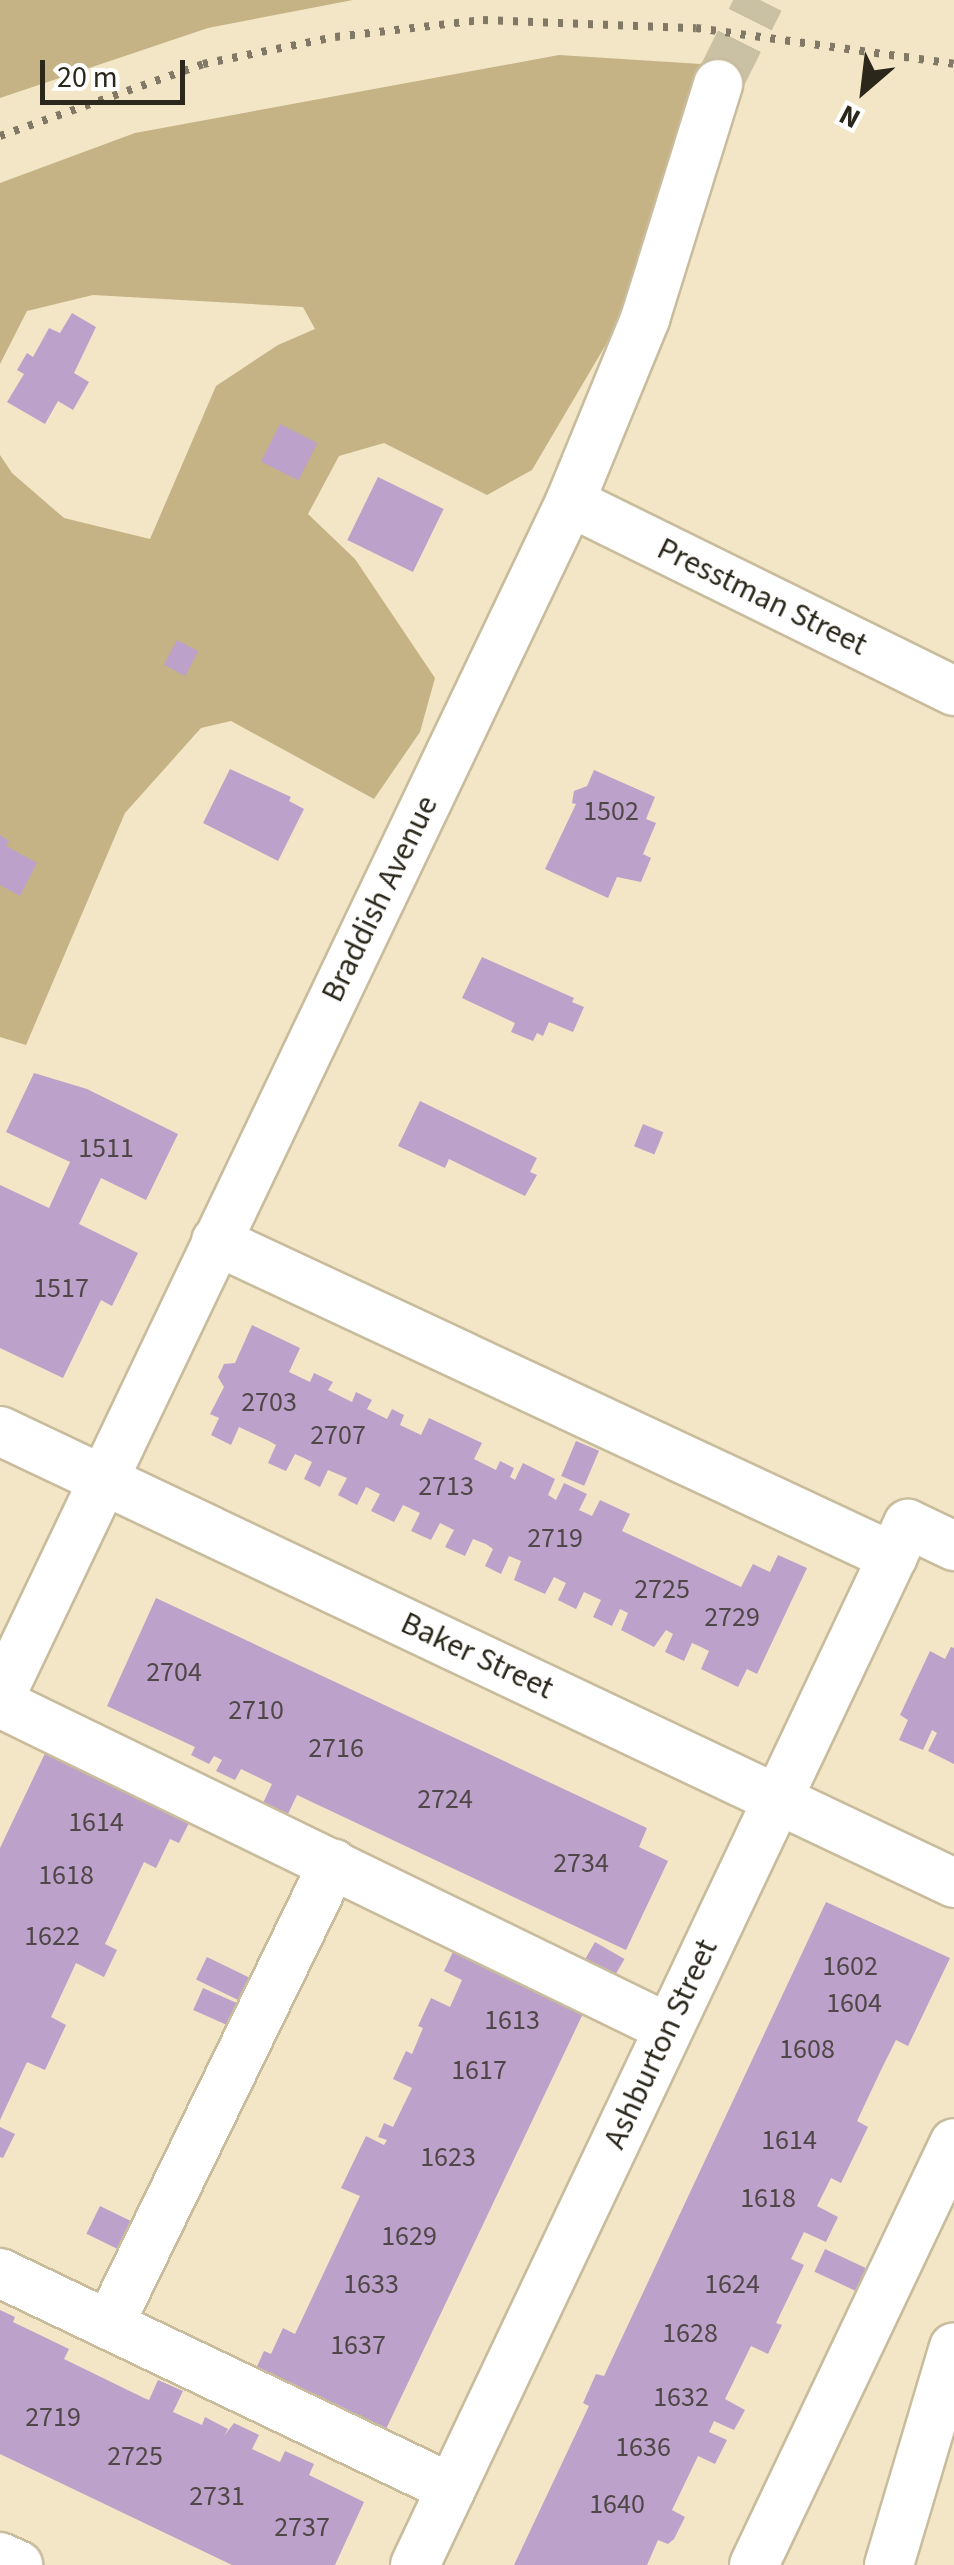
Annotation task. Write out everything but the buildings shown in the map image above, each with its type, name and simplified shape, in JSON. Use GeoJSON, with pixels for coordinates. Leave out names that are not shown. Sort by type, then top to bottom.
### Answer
{"type":"FeatureCollection","features":[{"type":"Feature","properties":{"kind":"street","name":"Braddish Avenue"},"geometry":{"type":"LineString","coordinates":[[0,1700],[570,502],[645,319],[718,84]]}},
{"type":"Feature","properties":{"kind":"street","name":"Presstman Street"},"geometry":{"type":"LineString","coordinates":[[570,502],[954,691]]}},
{"type":"Feature","properties":{"kind":"street"},"geometry":{"type":"LineString","coordinates":[[216,1241],[900,1540],[954,1546]]}},
{"type":"Feature","properties":{"kind":"street","name":"Baker Street"},"geometry":{"type":"LineString","coordinates":[[0,1431],[954,1883]]}},
{"type":"Feature","properties":{"kind":"street","name":"Ashburton Street"},"geometry":{"type":"LineString","coordinates":[[415,2565],[900,1540]]}},
{"type":"Feature","properties":{"kind":"street"},"geometry":{"type":"LineString","coordinates":[[0,1700],[668,2028]]}},
{"type":"Feature","properties":{"kind":"street"},"geometry":{"type":"LineString","coordinates":[[110,2326],[332,1864]]}},
{"type":"Feature","properties":{"kind":"street"},"geometry":{"type":"LineString","coordinates":[[754,2565],[954,2143]]}},
{"type":"Feature","properties":{"kind":"street"},"geometry":{"type":"LineString","coordinates":[[0,2273],[452,2488]]}},
{"type":"Feature","properties":{"kind":"street"},"geometry":{"type":"LineString","coordinates":[[889,2565],[954,2347]]}},
{"type":"Feature","properties":{"kind":"street"},"geometry":{"type":"LineString","coordinates":[[0,2556],[18,2565]]}},
{"type":"Feature","properties":{"kind":"shaded area"},"geometry":{"type":"Polygon","coordinates":[[[0,0],[353,0],[208,28],[0,98],[0,0]]]}},
{"type":"Feature","properties":{"kind":"shaded area"},"geometry":{"type":"Polygon","coordinates":[[[559,55],[701,64],[618,324],[532,470],[487,495],[384,443],[339,456],[308,514],[355,559],[435,678],[420,732],[374,799],[231,721],[201,728],[125,813],[26,1045],[0,1037],[0,455],[12,473],[64,518],[150,539],[216,386],[278,345],[315,329],[303,307],[93,295],[27,311],[0,364],[0,183],[135,133],[559,55]]]}},
{"type":"Feature","properties":{"kind":"tunnel"},"geometry":{"type":"LineString","coordinates":[[718,84],[760,0]]}},
{"type":"Feature","properties":{"kind":"railway"},"geometry":{"type":"LineString","coordinates":[[0,136],[203,64],[335,37],[483,20],[696,28],[954,64]]}}]}
